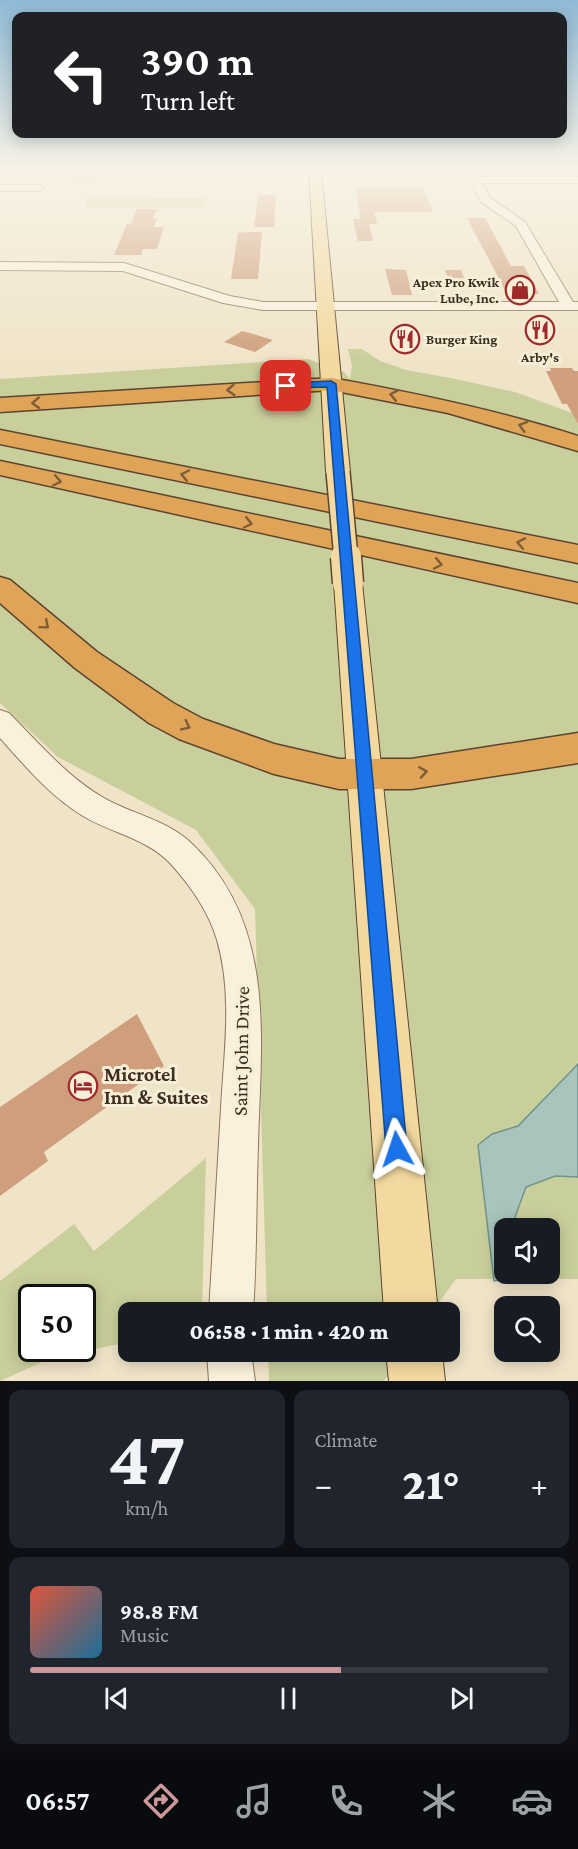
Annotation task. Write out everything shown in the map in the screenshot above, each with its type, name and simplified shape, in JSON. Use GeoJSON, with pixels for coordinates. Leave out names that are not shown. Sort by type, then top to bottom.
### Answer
{"type":"FeatureCollection","features":[{"type":"Feature","properties":{"kind":"highway"},"geometry":{"type":"LineString","coordinates":[[0,405],[331,384],[451,407],[578,444]]}},
{"type":"Feature","properties":{"kind":"highway"},"geometry":{"type":"LineString","coordinates":[[0,437],[578,554]]}},
{"type":"Feature","properties":{"kind":"highway"},"geometry":{"type":"LineString","coordinates":[[0,468],[578,593]]}},
{"type":"Feature","properties":{"kind":"highway"},"geometry":{"type":"LineString","coordinates":[[0,587],[86,660],[161,713],[191,729],[309,769],[365,775],[411,774],[578,748]]}},
{"type":"Feature","properties":{"kind":"main road"},"geometry":{"type":"LineString","coordinates":[[320,234],[338,472],[410,1302]]}},
{"type":"Feature","properties":{"kind":"main road"},"geometry":{"type":"LineString","coordinates":[[415,1362],[417,1381]]}},
{"type":"Feature","properties":{"kind":"street"},"geometry":{"type":"LineString","coordinates":[[528,234],[573,306]]}},
{"type":"Feature","properties":{"kind":"street"},"geometry":{"type":"LineString","coordinates":[[0,266],[117,266],[139,270],[247,304],[573,306]]}},
{"type":"Feature","properties":{"kind":"street","name":"Saint John Drive"},"geometry":{"type":"LineString","coordinates":[[0,721],[71,791],[92,807],[158,834],[180,853],[223,913],[234,940],[242,976],[244,1024],[231,1302]]}},
{"type":"Feature","properties":{"kind":"street"},"geometry":{"type":"LineString","coordinates":[[230,1362],[232,1381]]}},
{"type":"Feature","properties":{"kind":"green space"},"geometry":{"type":"Polygon","coordinates":[[[348,349],[362,349],[380,361],[406,370],[515,392],[578,415],[578,1279],[560,1279],[560,1218],[494,1218],[494,1279],[456,1279],[439,1302],[267,1302],[255,909],[196,830],[58,757],[0,703],[0,379],[308,359],[344,372],[350,379],[352,366],[348,349]]]}},
{"type":"Feature","properties":{"kind":"green space"},"geometry":{"type":"Polygon","coordinates":[[[206,1158],[202,1302],[118,1302],[118,1344],[96,1349],[96,1284],[18,1284],[18,1362],[42,1362],[0,1381],[0,1281],[74,1224],[94,1251],[206,1158]]]}},
{"type":"Feature","properties":{"kind":"green space"},"geometry":{"type":"Polygon","coordinates":[[[268,1362],[398,1362],[384,1381],[269,1381],[268,1362]]]}},
{"type":"Feature","properties":{"kind":"water"},"geometry":{"type":"Polygon","coordinates":[[[578,1064],[578,1177],[555,1176],[526,1187],[515,1218],[494,1218],[494,1281],[478,1145],[492,1134],[518,1126],[578,1064]]]}},
{"type":"Feature","properties":{"kind":"building"},"geometry":{"type":"Polygon","coordinates":[[[123,234],[162,234],[157,249],[143,249],[141,255],[114,255],[123,234]]]}},
{"type":"Feature","properties":{"kind":"building"},"geometry":{"type":"Polygon","coordinates":[[[238,234],[262,234],[258,279],[231,279],[238,234]]]}},
{"type":"Feature","properties":{"kind":"building"},"geometry":{"type":"Polygon","coordinates":[[[357,234],[371,234],[373,241],[358,241],[357,234]]]}},
{"type":"Feature","properties":{"kind":"building"},"geometry":{"type":"Polygon","coordinates":[[[476,234],[494,234],[511,266],[524,266],[539,294],[506,292],[476,234]]]}},
{"type":"Feature","properties":{"kind":"building"},"geometry":{"type":"Polygon","coordinates":[[[385,269],[406,270],[412,295],[392,295],[385,269]]]}},
{"type":"Feature","properties":{"kind":"building"},"geometry":{"type":"Polygon","coordinates":[[[445,270],[461,270],[466,284],[450,284],[445,270]]]}},
{"type":"Feature","properties":{"kind":"building"},"geometry":{"type":"Polygon","coordinates":[[[242,331],[273,340],[255,352],[224,342],[242,331]]]}},
{"type":"Feature","properties":{"kind":"building"},"geometry":{"type":"Polygon","coordinates":[[[550,368],[572,368],[578,371],[578,424],[567,404],[562,404],[546,371],[551,371],[550,368]]]}},
{"type":"Feature","properties":{"kind":"building","name":"Microtel Inn & Suites"},"geometry":{"type":"Polygon","coordinates":[[[137,1014],[164,1066],[44,1152],[48,1161],[0,1196],[0,1107],[137,1014]]]}},
{"type":"Feature","properties":{"kind":"place","name":"Apex Pro Kwik Lube, Inc."},"geometry":{"type":"Point","coordinates":[520,290]}},
{"type":"Feature","properties":{"kind":"place","name":"Arby's"},"geometry":{"type":"Point","coordinates":[540,330]}},
{"type":"Feature","properties":{"kind":"place","name":"Burger King"},"geometry":{"type":"Point","coordinates":[405,339]}},
{"type":"Feature","properties":{"kind":"place","name":"Microtel Inn & Suites"},"geometry":{"type":"Point","coordinates":[83,1086]}},
{"type":"Feature","properties":{"kind":"route"},"geometry":{"type":"LineString","coordinates":[[286,386],[331,384],[397,1149]]}}]}
